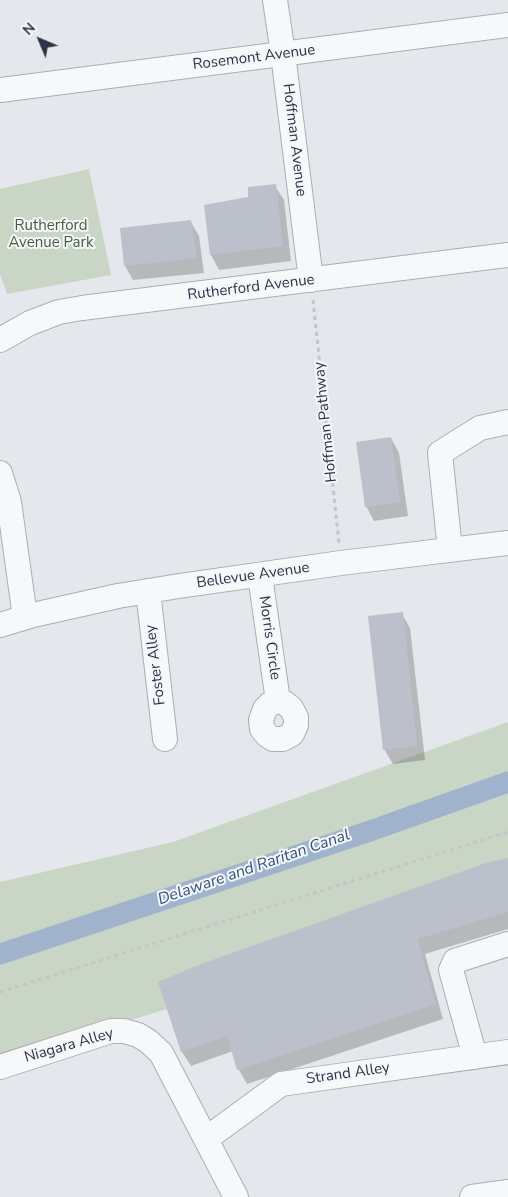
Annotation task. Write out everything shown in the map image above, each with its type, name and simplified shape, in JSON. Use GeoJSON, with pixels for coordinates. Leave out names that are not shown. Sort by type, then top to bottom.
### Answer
{"type":"FeatureCollection","features":[{"type":"Feature","properties":{"kind":"street","name":"Hoffman Avenue"},"geometry":{"type":"LineString","coordinates":[[275,0],[311,280]]}},
{"type":"Feature","properties":{"kind":"street","name":"Rosemont Avenue"},"geometry":{"type":"LineString","coordinates":[[0,90],[508,25]]}},
{"type":"Feature","properties":{"kind":"street","name":"Rutherford Avenue"},"geometry":{"type":"LineString","coordinates":[[0,340],[30,323],[59,312],[82,308],[508,255]]}},
{"type":"Feature","properties":{"kind":"street"},"geometry":{"type":"LineString","coordinates":[[450,550],[440,453],[448,450],[480,428],[508,422]]}},
{"type":"Feature","properties":{"kind":"street"},"geometry":{"type":"LineString","coordinates":[[0,473],[9,502],[25,617]]}},
{"type":"Feature","properties":{"kind":"street","name":"Bellevue Avenue"},"geometry":{"type":"LineString","coordinates":[[0,625],[25,617],[148,591],[341,563],[508,543]]}},
{"type":"Feature","properties":{"kind":"street","name":"Morris Circle"},"geometry":{"type":"LineString","coordinates":[[260,576],[278,701]]}},
{"type":"Feature","properties":{"kind":"street","name":"Foster Alley"},"geometry":{"type":"LineString","coordinates":[[148,591],[165,739]]}},
{"type":"Feature","properties":{"kind":"street"},"geometry":{"type":"LineString","coordinates":[[475,1057],[451,970],[455,961],[508,944]]}},
{"type":"Feature","properties":{"kind":"street","name":"Niagara Alley"},"geometry":{"type":"LineString","coordinates":[[0,1067],[111,1031],[124,1031],[138,1035],[148,1040],[161,1053],[206,1139]]}},
{"type":"Feature","properties":{"kind":"street","name":"Strand Alley"},"geometry":{"type":"LineString","coordinates":[[206,1139],[281,1084],[508,1052]]}},
{"type":"Feature","properties":{"kind":"street"},"geometry":{"type":"LineString","coordinates":[[206,1139],[236,1197]]}},
{"type":"Feature","properties":{"kind":"street"},"geometry":{"type":"LineString","coordinates":[[472,1197],[508,1192]]}},
{"type":"Feature","properties":{"kind":"path","name":"Hoffman Pathway"},"geometry":{"type":"LineString","coordinates":[[311,280],[341,563]]}},
{"type":"Feature","properties":{"kind":"path"},"geometry":{"type":"LineString","coordinates":[[0,992],[508,832]]}},
{"type":"Feature","properties":{"kind":"green space","name":"Rutherford Avenue Park"},"geometry":{"type":"Polygon","coordinates":[[[89,169],[111,275],[7,294],[0,274],[0,189],[89,169]]]}},
{"type":"Feature","properties":{"kind":"green space"},"geometry":{"type":"Polygon","coordinates":[[[508,722],[508,868],[180,1005],[0,1060],[0,882],[173,842],[508,722]]]}},
{"type":"Feature","properties":{"kind":"building"},"geometry":{"type":"Polygon","coordinates":[[[276,184],[283,246],[210,255],[204,205],[248,197],[248,187],[276,184]]]}},
{"type":"Feature","properties":{"kind":"building"},"geometry":{"type":"Polygon","coordinates":[[[191,220],[197,258],[124,266],[120,228],[191,220]]]}},
{"type":"Feature","properties":{"kind":"building"},"geometry":{"type":"Polygon","coordinates":[[[391,437],[400,502],[365,507],[356,442],[391,437]]]}},
{"type":"Feature","properties":{"kind":"building"},"geometry":{"type":"Polygon","coordinates":[[[403,612],[417,746],[383,750],[368,616],[403,612]]]}},
{"type":"Feature","properties":{"kind":"building"},"geometry":{"type":"Polygon","coordinates":[[[508,858],[508,912],[417,939],[436,1004],[237,1070],[227,1036],[181,1052],[158,982],[201,964],[486,863],[508,858]]]}},
{"type":"Feature","properties":{"kind":"waterway","name":"Delaware and Raritan Canal"},"geometry":{"type":"LineString","coordinates":[[0,954],[370,831],[508,782]]}}]}
